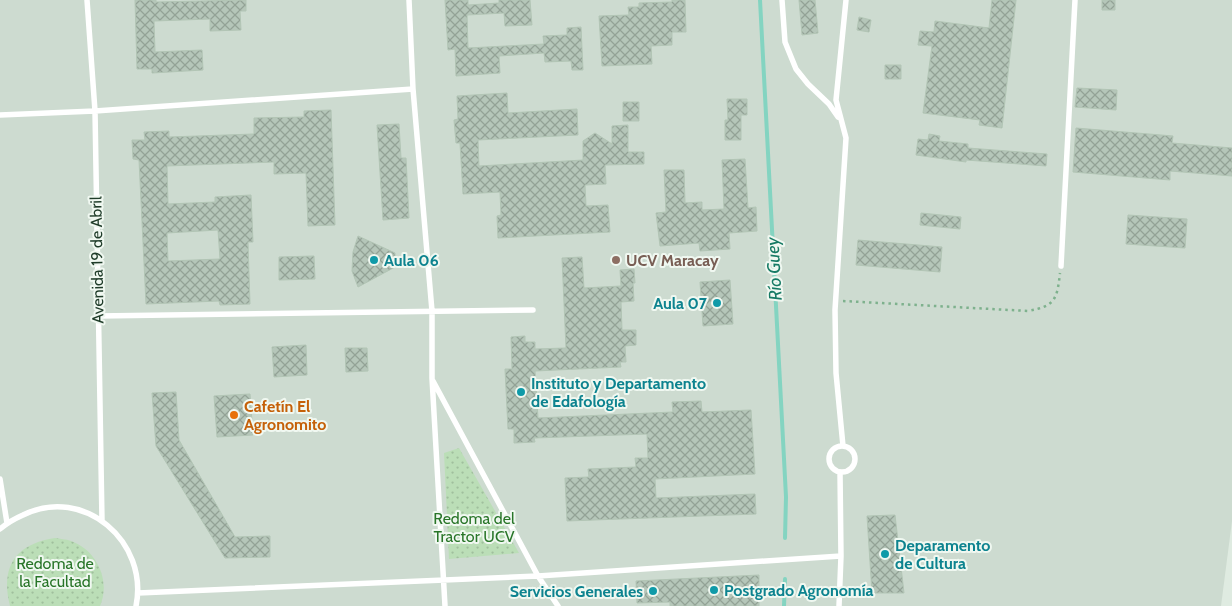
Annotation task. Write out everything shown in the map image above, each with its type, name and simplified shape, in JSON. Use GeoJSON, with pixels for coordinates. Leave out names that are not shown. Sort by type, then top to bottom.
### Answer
{"type":"FeatureCollection","features":[{"type":"Feature","properties":{"kind":"lane","name":"Avenida 19 de Abril"},"geometry":{"type":"LineString","coordinates":[[87,0],[94,111],[102,521]]}},
{"type":"Feature","properties":{"kind":"lane"},"geometry":{"type":"LineString","coordinates":[[409,0],[413,89],[432,310],[432,378],[445,606]]}},
{"type":"Feature","properties":{"kind":"lane"},"geometry":{"type":"LineString","coordinates":[[782,0],[785,42],[796,69],[808,84],[829,104],[841,121]]}},
{"type":"Feature","properties":{"kind":"lane"},"geometry":{"type":"LineString","coordinates":[[843,446],[836,373],[835,301],[846,138],[836,100],[846,0]]}},
{"type":"Feature","properties":{"kind":"lane"},"geometry":{"type":"LineString","coordinates":[[1061,266],[1075,0]]}},
{"type":"Feature","properties":{"kind":"lane"},"geometry":{"type":"LineString","coordinates":[[0,115],[94,111],[413,89]]}},
{"type":"Feature","properties":{"kind":"lane"},"geometry":{"type":"LineString","coordinates":[[98,316],[533,310]]}},
{"type":"Feature","properties":{"kind":"lane"},"geometry":{"type":"LineString","coordinates":[[432,378],[538,576],[558,606]]}},
{"type":"Feature","properties":{"kind":"lane"},"geometry":{"type":"LineString","coordinates":[[843,446],[852,451],[855,455],[855,460],[850,469],[840,472],[832,467],[829,458],[833,449],[843,446]]}},
{"type":"Feature","properties":{"kind":"lane"},"geometry":{"type":"LineString","coordinates":[[839,606],[840,472]]}},
{"type":"Feature","properties":{"kind":"lane"},"geometry":{"type":"LineString","coordinates":[[0,479],[7,523]]}},
{"type":"Feature","properties":{"kind":"lane"},"geometry":{"type":"LineString","coordinates":[[0,529],[7,523],[36,509],[60,506],[83,511],[102,521],[129,550],[138,578],[136,606]]}},
{"type":"Feature","properties":{"kind":"lane"},"geometry":{"type":"LineString","coordinates":[[138,594],[538,576],[840,556]]}},
{"type":"Feature","properties":{"kind":"path"},"geometry":{"type":"LineString","coordinates":[[835,301],[1028,311],[1046,307],[1055,298],[1061,266]]}},
{"type":"Feature","properties":{"kind":"shaded area","name":"UCV Maracay"},"geometry":{"type":"Polygon","coordinates":[[[0,0],[1232,0],[1232,521],[1221,606],[0,606],[0,0]]]}},
{"type":"Feature","properties":{"kind":"green space","name":"Redoma del Tractor UCV"},"geometry":{"type":"Polygon","coordinates":[[[459,448],[519,553],[449,559],[444,453],[459,448]]]}},
{"type":"Feature","properties":{"kind":"green space","name":"Redoma de la Facultad"},"geometry":{"type":"Polygon","coordinates":[[[55,538],[69,540],[80,545],[95,559],[103,577],[104,587],[100,606],[10,606],[7,580],[9,569],[14,560],[30,546],[55,538]]]}},
{"type":"Feature","properties":{"kind":"building"},"geometry":{"type":"Polygon","coordinates":[[[135,0],[156,0],[156,2],[246,0],[246,11],[240,11],[241,30],[210,31],[210,19],[154,21],[155,52],[202,50],[203,70],[152,73],[152,69],[137,69],[135,0]]]}},
{"type":"Feature","properties":{"kind":"building"},"geometry":{"type":"Polygon","coordinates":[[[445,0],[468,0],[468,5],[499,3],[499,0],[530,0],[532,25],[505,26],[504,13],[467,15],[468,48],[544,44],[543,36],[567,35],[567,28],[581,27],[583,70],[572,70],[571,61],[545,62],[544,53],[499,56],[500,73],[456,76],[455,49],[448,50],[445,0]]]}},
{"type":"Feature","properties":{"kind":"building"},"geometry":{"type":"Polygon","coordinates":[[[672,0],[685,0],[686,32],[672,32],[672,45],[651,46],[652,64],[602,66],[599,16],[629,15],[628,7],[639,7],[639,3],[672,2],[672,0]]]}},
{"type":"Feature","properties":{"kind":"building"},"geometry":{"type":"Polygon","coordinates":[[[799,0],[815,0],[818,33],[802,35],[799,0]]]}},
{"type":"Feature","properties":{"kind":"building"},"geometry":{"type":"Polygon","coordinates":[[[992,0],[1016,0],[1002,128],[979,125],[980,120],[923,113],[932,46],[918,45],[920,31],[934,32],[935,21],[989,28],[992,0]]]}},
{"type":"Feature","properties":{"kind":"building"},"geometry":{"type":"Polygon","coordinates":[[[1102,0],[1115,0],[1115,10],[1102,10],[1102,0]]]}},
{"type":"Feature","properties":{"kind":"building"},"geometry":{"type":"Polygon","coordinates":[[[859,17],[871,20],[869,32],[857,30],[859,17]]]}},
{"type":"Feature","properties":{"kind":"building"},"geometry":{"type":"Polygon","coordinates":[[[885,65],[901,65],[901,79],[885,79],[885,65]]]}},
{"type":"Feature","properties":{"kind":"building"},"geometry":{"type":"Polygon","coordinates":[[[1077,88],[1117,90],[1116,110],[1075,107],[1077,88]]]}},
{"type":"Feature","properties":{"kind":"building"},"geometry":{"type":"Polygon","coordinates":[[[507,93],[508,113],[577,109],[578,135],[478,140],[479,166],[583,160],[583,141],[595,133],[612,144],[612,126],[628,125],[628,152],[644,152],[644,164],[605,165],[606,184],[585,185],[586,206],[608,205],[610,232],[498,238],[497,216],[501,215],[500,192],[463,194],[460,143],[456,143],[454,120],[458,119],[457,96],[507,93]]]}},
{"type":"Feature","properties":{"kind":"building"},"geometry":{"type":"Polygon","coordinates":[[[727,99],[747,99],[747,115],[741,115],[741,140],[725,140],[725,120],[728,120],[727,99]]]}},
{"type":"Feature","properties":{"kind":"building"},"geometry":{"type":"Polygon","coordinates":[[[623,102],[639,102],[639,121],[623,121],[623,102]]]}},
{"type":"Feature","properties":{"kind":"building"},"geometry":{"type":"Polygon","coordinates":[[[331,110],[335,225],[308,226],[306,173],[274,174],[274,162],[167,166],[168,204],[215,202],[215,197],[251,195],[253,242],[248,242],[250,304],[220,305],[219,301],[146,304],[139,160],[133,159],[132,140],[145,140],[144,132],[169,131],[169,137],[254,134],[254,118],[304,117],[304,111],[331,110]],[[218,230],[167,233],[168,261],[220,259],[218,230]]]}},
{"type":"Feature","properties":{"kind":"building"},"geometry":{"type":"Polygon","coordinates":[[[399,124],[401,158],[406,158],[409,218],[383,220],[377,125],[399,124]]]}},
{"type":"Feature","properties":{"kind":"building"},"geometry":{"type":"Polygon","coordinates":[[[1076,128],[1173,136],[1172,143],[1232,148],[1232,176],[1170,171],[1170,180],[1073,172],[1076,128]]]}},
{"type":"Feature","properties":{"kind":"building"},"geometry":{"type":"Polygon","coordinates":[[[929,134],[940,136],[939,141],[968,144],[968,148],[1047,154],[1046,166],[966,160],[966,162],[916,155],[918,139],[928,140],[929,134]]]}},
{"type":"Feature","properties":{"kind":"building"},"geometry":{"type":"Polygon","coordinates":[[[745,159],[748,208],[756,207],[757,231],[729,233],[730,249],[700,251],[699,243],[660,246],[656,213],[666,212],[664,170],[684,170],[685,203],[702,202],[702,210],[724,209],[722,160],[745,159]]]}},
{"type":"Feature","properties":{"kind":"building"},"geometry":{"type":"Polygon","coordinates":[[[921,213],[961,217],[960,229],[920,225],[921,213]]]}},
{"type":"Feature","properties":{"kind":"building"},"geometry":{"type":"Polygon","coordinates":[[[1128,215],[1187,219],[1185,248],[1126,244],[1128,215]]]}},
{"type":"Feature","properties":{"kind":"building","name":"Aula 06"},"geometry":{"type":"Polygon","coordinates":[[[358,236],[395,253],[395,267],[358,287],[352,271],[353,252],[358,236]]]}},
{"type":"Feature","properties":{"kind":"building"},"geometry":{"type":"Polygon","coordinates":[[[858,240],[942,247],[940,272],[856,265],[858,240]]]}},
{"type":"Feature","properties":{"kind":"building"},"geometry":{"type":"Polygon","coordinates":[[[314,256],[315,279],[279,280],[279,257],[314,256]]]}},
{"type":"Feature","properties":{"kind":"building","name":"Instituto y Departamento de Edafología"},"geometry":{"type":"Polygon","coordinates":[[[582,257],[584,288],[621,286],[620,270],[634,269],[634,301],[621,302],[622,330],[636,330],[636,345],[625,346],[626,362],[620,362],[621,367],[535,371],[538,418],[673,412],[672,402],[701,401],[702,412],[751,410],[755,474],[655,479],[656,498],[755,494],[756,514],[567,521],[565,478],[589,477],[588,469],[636,467],[635,458],[648,458],[647,434],[534,438],[535,442],[514,443],[514,429],[508,429],[505,369],[512,369],[511,337],[525,336],[525,342],[535,342],[535,349],[566,348],[562,258],[582,257]]]}},
{"type":"Feature","properties":{"kind":"building","name":"Aula 07"},"geometry":{"type":"Polygon","coordinates":[[[730,280],[733,324],[703,326],[700,282],[730,280]]]}},
{"type":"Feature","properties":{"kind":"building"},"geometry":{"type":"Polygon","coordinates":[[[306,345],[307,375],[274,377],[272,347],[306,345]]]}},
{"type":"Feature","properties":{"kind":"building"},"geometry":{"type":"Polygon","coordinates":[[[345,348],[367,348],[368,371],[346,372],[345,348]]]}},
{"type":"Feature","properties":{"kind":"building"},"geometry":{"type":"Polygon","coordinates":[[[176,392],[179,440],[235,537],[270,536],[270,557],[225,558],[156,446],[152,393],[176,392]]]}},
{"type":"Feature","properties":{"kind":"building","name":"Cafetín El Agronomito"},"geometry":{"type":"Polygon","coordinates":[[[250,394],[253,435],[217,437],[214,396],[250,394]]]}},
{"type":"Feature","properties":{"kind":"building","name":"Deparamento de Cultura"},"geometry":{"type":"Polygon","coordinates":[[[895,515],[904,593],[872,593],[867,516],[895,515]]]}},
{"type":"Feature","properties":{"kind":"building","name":"Postgrado Agronomía"},"geometry":{"type":"Polygon","coordinates":[[[759,575],[759,606],[670,606],[670,602],[637,603],[636,581],[759,575]]]}},
{"type":"Feature","properties":{"kind":"waterway","name":"Río Guey"},"geometry":{"type":"LineString","coordinates":[[760,0],[786,497],[785,538]]}},
{"type":"Feature","properties":{"kind":"waterway"},"geometry":{"type":"LineString","coordinates":[[784,606],[785,579]]}},
{"type":"Feature","properties":{"kind":"place","name":"Aula 06"},"geometry":{"type":"Point","coordinates":[374,260]}},
{"type":"Feature","properties":{"kind":"place","name":"UCV Maracay"},"geometry":{"type":"Point","coordinates":[616,260]}},
{"type":"Feature","properties":{"kind":"place","name":"Aula 07"},"geometry":{"type":"Point","coordinates":[717,303]}},
{"type":"Feature","properties":{"kind":"place","name":"Instituto y Departamento de Edafología"},"geometry":{"type":"Point","coordinates":[521,392]}},
{"type":"Feature","properties":{"kind":"place","name":"Cafetín El Agronomito"},"geometry":{"type":"Point","coordinates":[234,415]}},
{"type":"Feature","properties":{"kind":"place","name":"Deparamento de Cultura"},"geometry":{"type":"Point","coordinates":[885,554]}},
{"type":"Feature","properties":{"kind":"place","name":"Postgrado Agronomía"},"geometry":{"type":"Point","coordinates":[714,590]}},
{"type":"Feature","properties":{"kind":"place","name":"Servicios Generales"},"geometry":{"type":"Point","coordinates":[653,591]}}]}
